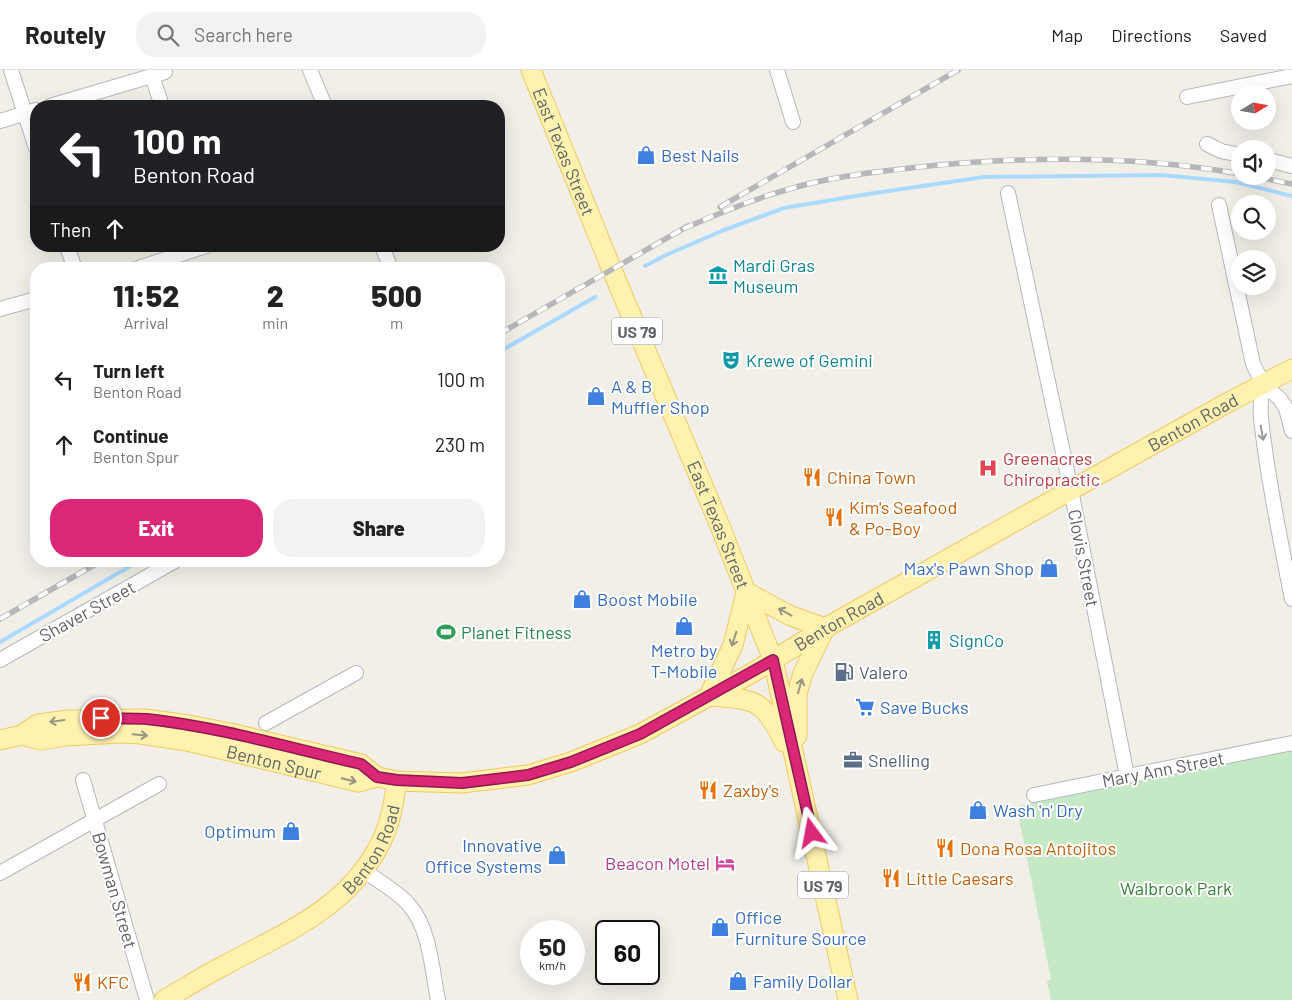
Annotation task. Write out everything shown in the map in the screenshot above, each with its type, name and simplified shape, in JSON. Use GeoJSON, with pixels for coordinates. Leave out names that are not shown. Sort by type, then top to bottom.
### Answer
{"type":"FeatureCollection","features":[{"type":"Feature","properties":{"kind":"main road","name":"East Texas Street"},"geometry":{"type":"LineString","coordinates":[[531,70],[608,262],[773,660],[848,1000]]}},
{"type":"Feature","properties":{"kind":"main road","name":"Benton Road"},"geometry":{"type":"LineString","coordinates":[[164,1000],[321,913],[345,891],[363,870],[382,840],[392,814],[397,780],[462,783],[528,775],[571,762],[640,734],[1070,490],[1292,369]]}},
{"type":"Feature","properties":{"kind":"main road"},"geometry":{"type":"LineString","coordinates":[[746,592],[791,616],[825,628],[803,673],[797,694],[798,770],[776,724],[762,708],[754,702],[742,699],[709,696],[732,645],[746,592]]}},
{"type":"Feature","properties":{"kind":"main road","name":"Benton Spur"},"geometry":{"type":"LineString","coordinates":[[1,740],[22,735],[38,724],[68,720],[145,719],[222,732],[361,764],[377,777],[397,780]]}},
{"type":"Feature","properties":{"kind":"street"},"geometry":{"type":"LineString","coordinates":[[11,70],[30,110]]}},
{"type":"Feature","properties":{"kind":"street"},"geometry":{"type":"LineString","coordinates":[[777,70],[793,122]]}},
{"type":"Feature","properties":{"kind":"street"},"geometry":{"type":"LineString","coordinates":[[313,71],[323,100]]}},
{"type":"Feature","properties":{"kind":"street"},"geometry":{"type":"LineString","coordinates":[[70,100],[158,74],[161,100]]}},
{"type":"Feature","properties":{"kind":"street"},"geometry":{"type":"LineString","coordinates":[[1186,97],[1292,76]]}},
{"type":"Feature","properties":{"kind":"street"},"geometry":{"type":"LineString","coordinates":[[0,121],[30,112]]}},
{"type":"Feature","properties":{"kind":"street"},"geometry":{"type":"LineString","coordinates":[[1207,144],[1221,151],[1231,153]]}},
{"type":"Feature","properties":{"kind":"street"},"geometry":{"type":"LineString","coordinates":[[1276,162],[1292,166]]}},
{"type":"Feature","properties":{"kind":"street","name":"Clovis Street"},"geometry":{"type":"LineString","coordinates":[[1008,193],[1128,776]]}},
{"type":"Feature","properties":{"kind":"street"},"geometry":{"type":"LineString","coordinates":[[1219,205],[1250,353],[1263,384],[1280,399],[1286,408],[1292,431]]}},
{"type":"Feature","properties":{"kind":"street"},"geometry":{"type":"LineString","coordinates":[[157,262],[187,252]]}},
{"type":"Feature","properties":{"kind":"street"},"geometry":{"type":"LineString","coordinates":[[0,309],[30,301]]}},
{"type":"Feature","properties":{"kind":"street"},"geometry":{"type":"LineString","coordinates":[[1263,384],[1259,405],[1261,429],[1269,484],[1292,599]]}},
{"type":"Feature","properties":{"kind":"street","name":"Shaver Street"},"geometry":{"type":"LineString","coordinates":[[0,660],[164,567]]}},
{"type":"Feature","properties":{"kind":"street"},"geometry":{"type":"LineString","coordinates":[[266,723],[356,673]]}},
{"type":"Feature","properties":{"kind":"street","name":"Mary Ann Street"},"geometry":{"type":"LineString","coordinates":[[1034,795],[1292,743]]}},
{"type":"Feature","properties":{"kind":"street","name":"Bowman Street"},"geometry":{"type":"LineString","coordinates":[[83,780],[147,1000]]}},
{"type":"Feature","properties":{"kind":"street"},"geometry":{"type":"LineString","coordinates":[[0,873],[159,784]]}},
{"type":"Feature","properties":{"kind":"street"},"geometry":{"type":"LineString","coordinates":[[363,870],[404,900],[416,914],[425,933],[438,1000]]}},
{"type":"Feature","properties":{"kind":"green space","name":"Walbrook Park"},"geometry":{"type":"Polygon","coordinates":[[[1292,750],[1292,1000],[1051,1000],[1047,981],[1051,979],[1018,806],[1292,750]]]}},
{"type":"Feature","properties":{"kind":"waterway"},"geometry":{"type":"LineString","coordinates":[[645,266],[724,230],[784,208],[984,177],[1161,175],[1236,182],[1292,196]]}},
{"type":"Feature","properties":{"kind":"waterway"},"geometry":{"type":"LineString","coordinates":[[505,349],[595,297]]}},
{"type":"Feature","properties":{"kind":"waterway"},"geometry":{"type":"LineString","coordinates":[[0,642],[129,567]]}},
{"type":"Feature","properties":{"kind":"railway"},"geometry":{"type":"LineString","coordinates":[[720,207],[958,70]]}},
{"type":"Feature","properties":{"kind":"railway"},"geometry":{"type":"LineString","coordinates":[[683,229],[751,201],[808,184],[856,175],[919,167],[999,161],[1080,159],[1160,163],[1231,173]]}},
{"type":"Feature","properties":{"kind":"railway"},"geometry":{"type":"LineString","coordinates":[[1276,181],[1292,184]]}},
{"type":"Feature","properties":{"kind":"railway"},"geometry":{"type":"LineString","coordinates":[[505,331],[688,226]]}},
{"type":"Feature","properties":{"kind":"railway"},"geometry":{"type":"LineString","coordinates":[[0,619],[91,567]]}},
{"type":"Feature","properties":{"kind":"place","name":"Best Nails"},"geometry":{"type":"Point","coordinates":[646,155]}},
{"type":"Feature","properties":{"kind":"place","name":"Mardi Gras Museum"},"geometry":{"type":"Point","coordinates":[718,275]}},
{"type":"Feature","properties":{"kind":"place","name":"Krewe of Gemini"},"geometry":{"type":"Point","coordinates":[731,360]}},
{"type":"Feature","properties":{"kind":"place","name":"A & B Muffler Shop"},"geometry":{"type":"Point","coordinates":[596,396]}},
{"type":"Feature","properties":{"kind":"place","name":"Greenacres Chiropractic"},"geometry":{"type":"Point","coordinates":[988,468]}},
{"type":"Feature","properties":{"kind":"place","name":"China Town"},"geometry":{"type":"Point","coordinates":[812,477]}},
{"type":"Feature","properties":{"kind":"place","name":"Kim's Seafood & Po-Boy"},"geometry":{"type":"Point","coordinates":[834,517]}},
{"type":"Feature","properties":{"kind":"place","name":"Max's Pawn Shop"},"geometry":{"type":"Point","coordinates":[1049,568]}},
{"type":"Feature","properties":{"kind":"place","name":"Boost Mobile"},"geometry":{"type":"Point","coordinates":[582,599]}},
{"type":"Feature","properties":{"kind":"place","name":"Metro by T-Mobile"},"geometry":{"type":"Point","coordinates":[684,626]}},
{"type":"Feature","properties":{"kind":"place","name":"Planet Fitness"},"geometry":{"type":"Point","coordinates":[446,632]}},
{"type":"Feature","properties":{"kind":"place","name":"SignCo"},"geometry":{"type":"Point","coordinates":[934,640]}},
{"type":"Feature","properties":{"kind":"place","name":"Valero"},"geometry":{"type":"Point","coordinates":[844,672]}},
{"type":"Feature","properties":{"kind":"place","name":"Save Bucks"},"geometry":{"type":"Point","coordinates":[865,707]}},
{"type":"Feature","properties":{"kind":"place","name":"Snelling"},"geometry":{"type":"Point","coordinates":[853,760]}},
{"type":"Feature","properties":{"kind":"place","name":"Zaxby's"},"geometry":{"type":"Point","coordinates":[708,790]}},
{"type":"Feature","properties":{"kind":"place","name":"Wash 'n' Dry"},"geometry":{"type":"Point","coordinates":[978,810]}},
{"type":"Feature","properties":{"kind":"place","name":"Optimum"},"geometry":{"type":"Point","coordinates":[291,831]}},
{"type":"Feature","properties":{"kind":"place","name":"Dona Rosa Antojitos"},"geometry":{"type":"Point","coordinates":[945,848]}},
{"type":"Feature","properties":{"kind":"place","name":"Innovative Office Systems"},"geometry":{"type":"Point","coordinates":[557,855]}},
{"type":"Feature","properties":{"kind":"place","name":"Beacon Motel"},"geometry":{"type":"Point","coordinates":[725,863]}},
{"type":"Feature","properties":{"kind":"place","name":"Little Caesars"},"geometry":{"type":"Point","coordinates":[891,878]}},
{"type":"Feature","properties":{"kind":"place","name":"Office Furniture Source"},"geometry":{"type":"Point","coordinates":[720,927]}},
{"type":"Feature","properties":{"kind":"place","name":"Family Dollar"},"geometry":{"type":"Point","coordinates":[738,981]}},
{"type":"Feature","properties":{"kind":"place","name":"KFC"},"geometry":{"type":"Point","coordinates":[82,982]}},
{"type":"Feature","properties":{"kind":"route"},"geometry":{"type":"LineString","coordinates":[[101,718],[145,719],[230,733],[361,764],[377,777],[397,780],[462,783],[528,775],[571,762],[640,734],[773,660],[812,833]]}}]}
